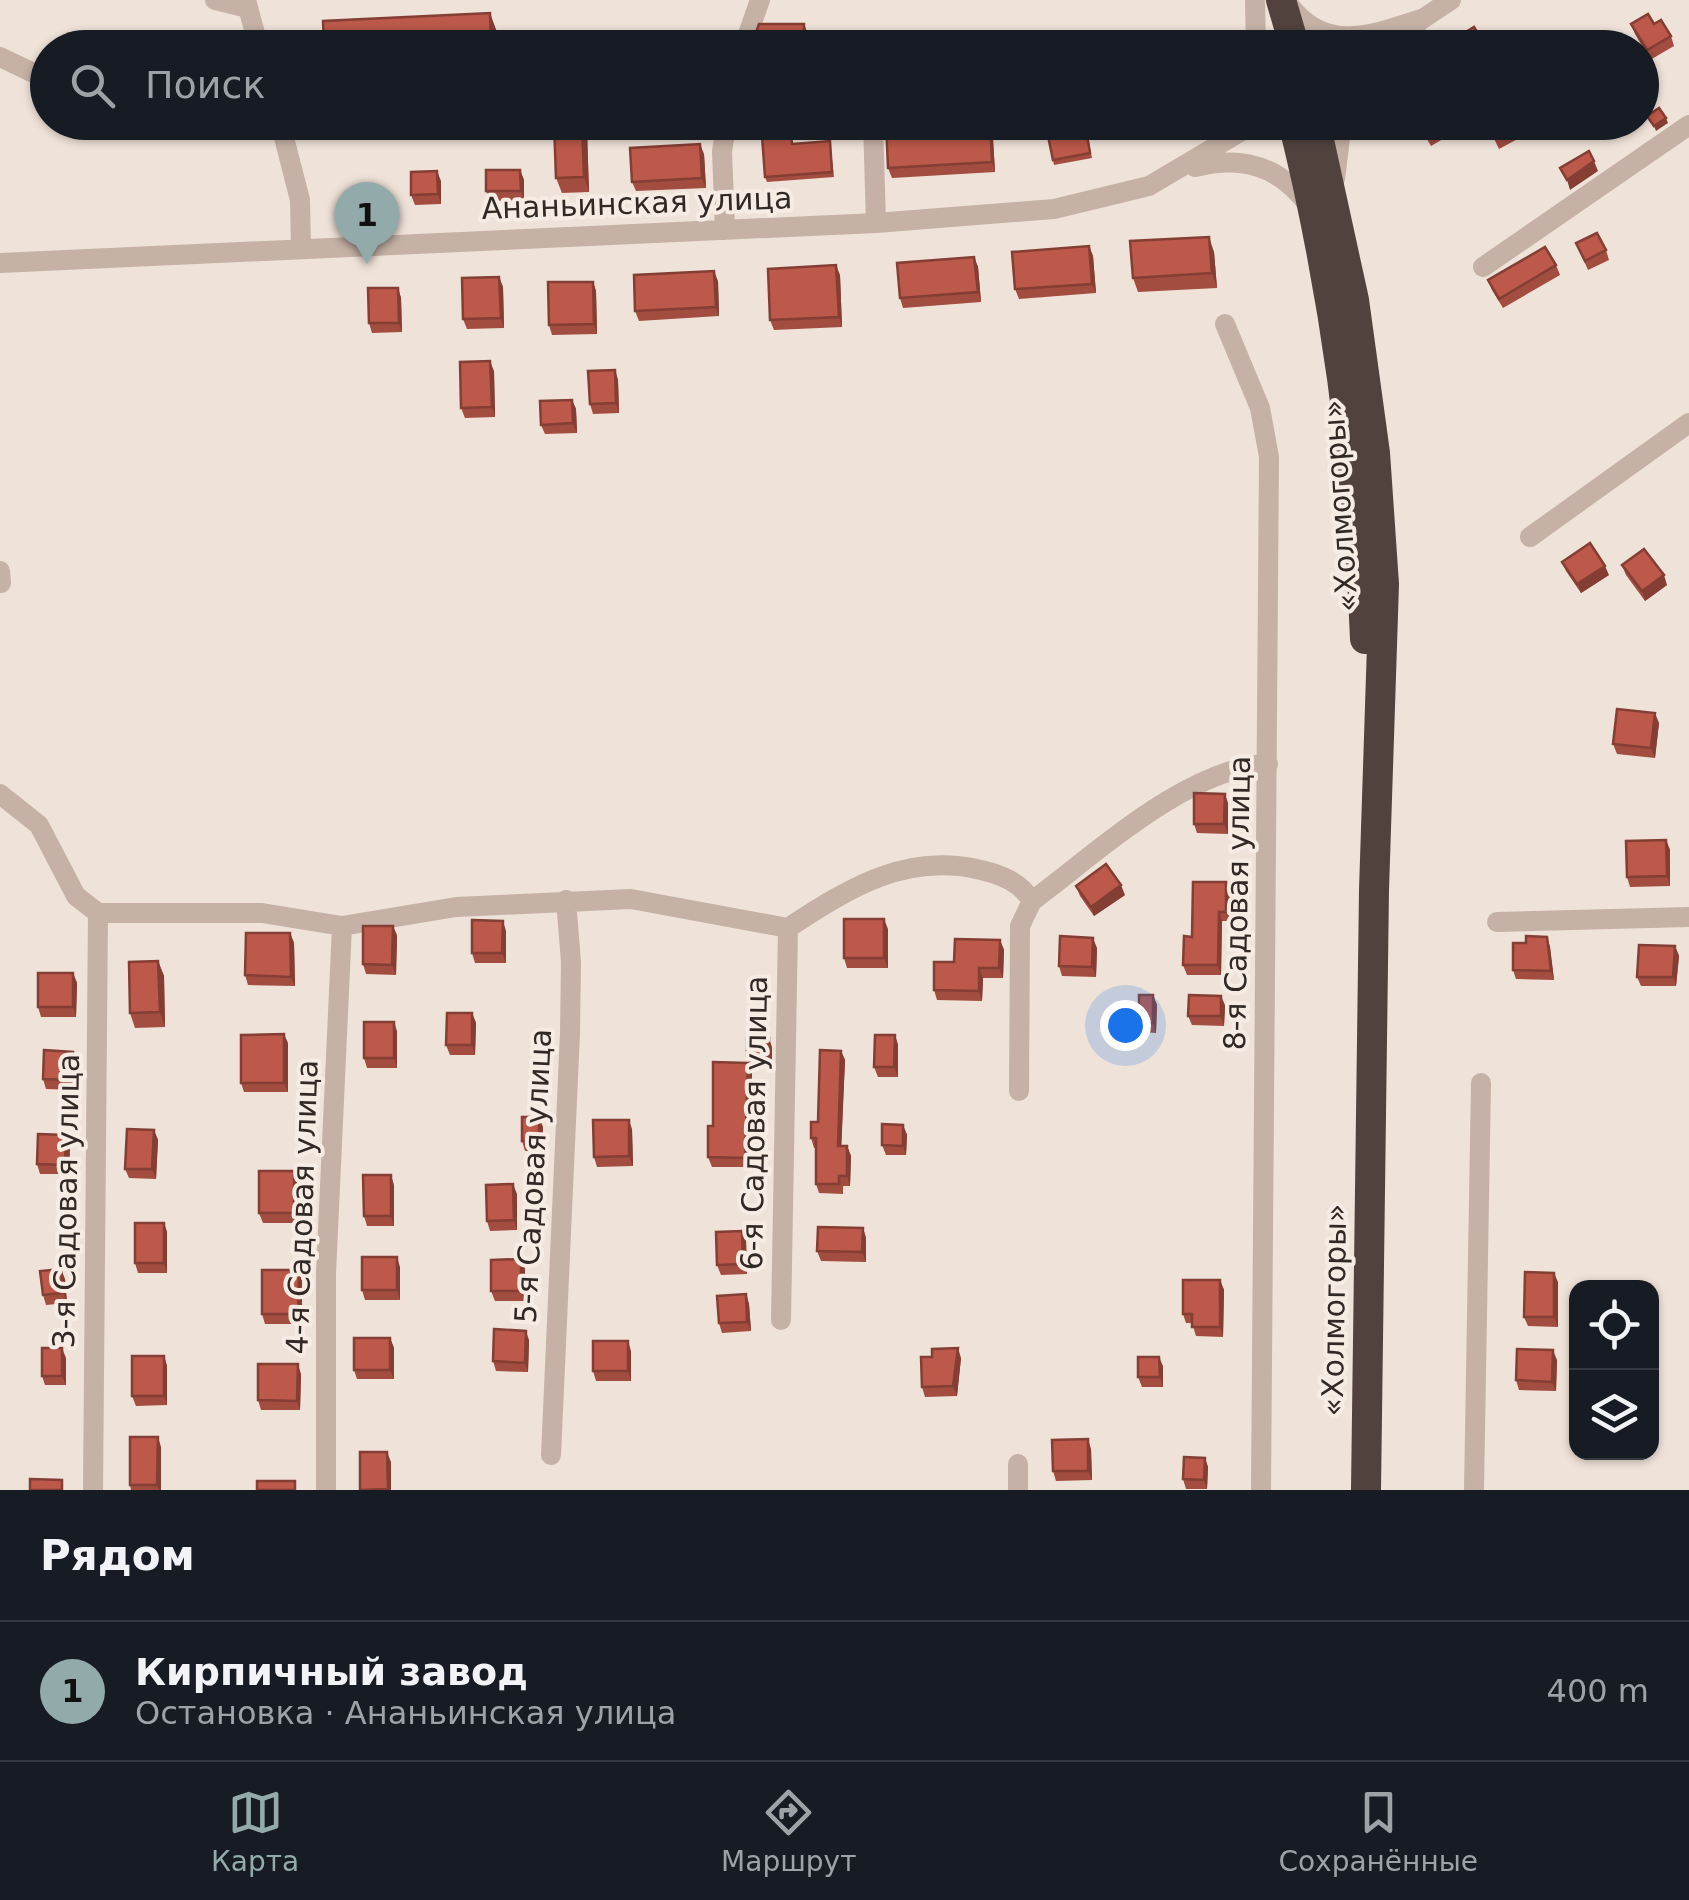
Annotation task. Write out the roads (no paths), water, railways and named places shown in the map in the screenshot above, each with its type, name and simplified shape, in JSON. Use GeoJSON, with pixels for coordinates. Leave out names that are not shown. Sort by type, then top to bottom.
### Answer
{"type":"FeatureCollection","features":[{"type":"Feature","properties":{"kind":"highway"},"geometry":{"type":"LineString","coordinates":[[1258,0],[1267,30]]}},
{"type":"Feature","properties":{"kind":"highway"},"geometry":{"type":"LineString","coordinates":[[1284,0],[1291,30]]}},
{"type":"Feature","properties":{"kind":"highway","name":"«Холмогоры»"},"geometry":{"type":"LineString","coordinates":[[1300,140],[1326,211]]}},
{"type":"Feature","properties":{"kind":"highway","name":"«Холмогоры»"},"geometry":{"type":"LineString","coordinates":[[1318,140],[1359,541],[1374,890],[1366,1490]]}},
{"type":"Feature","properties":{"kind":"street"},"geometry":{"type":"LineString","coordinates":[[215,0],[247,4],[254,30]]}},
{"type":"Feature","properties":{"kind":"street"},"geometry":{"type":"LineString","coordinates":[[749,30],[760,0]]}},
{"type":"Feature","properties":{"kind":"street"},"geometry":{"type":"LineString","coordinates":[[1257,30],[1258,0]]}},
{"type":"Feature","properties":{"kind":"street"},"geometry":{"type":"LineString","coordinates":[[1284,0],[1316,30]]}},
{"type":"Feature","properties":{"kind":"street"},"geometry":{"type":"LineString","coordinates":[[1405,30],[1450,0]]}},
{"type":"Feature","properties":{"kind":"street"},"geometry":{"type":"LineString","coordinates":[[1387,30],[1424,18]]}},
{"type":"Feature","properties":{"kind":"street"},"geometry":{"type":"LineString","coordinates":[[1411,30],[1424,18]]}},
{"type":"Feature","properties":{"kind":"street"},"geometry":{"type":"LineString","coordinates":[[0,57],[30,71]]}},
{"type":"Feature","properties":{"kind":"street"},"geometry":{"type":"LineString","coordinates":[[1483,267],[1689,126]]}},
{"type":"Feature","properties":{"kind":"street"},"geometry":{"type":"LineString","coordinates":[[285,140],[300,200],[301,248]]}},
{"type":"Feature","properties":{"kind":"street"},"geometry":{"type":"LineString","coordinates":[[724,140],[724,230]]}},
{"type":"Feature","properties":{"kind":"street"},"geometry":{"type":"LineString","coordinates":[[874,140],[876,223]]}},
{"type":"Feature","properties":{"kind":"street"},"geometry":{"type":"LineString","coordinates":[[1178,171],[1210,140]]}},
{"type":"Feature","properties":{"kind":"street","name":"Ананьинская улица"},"geometry":{"type":"LineString","coordinates":[[0,263],[876,223],[1079,206],[1130,193],[1178,171],[1228,140]]}},
{"type":"Feature","properties":{"kind":"street"},"geometry":{"type":"LineString","coordinates":[[1178,171],[1228,160],[1256,164],[1285,179],[1326,211],[1339,140]]}},
{"type":"Feature","properties":{"kind":"street","name":"8-я Садовая улица"},"geometry":{"type":"LineString","coordinates":[[1225,324],[1260,408],[1269,457],[1261,1490]]}},
{"type":"Feature","properties":{"kind":"street"},"geometry":{"type":"LineString","coordinates":[[1530,537],[1689,422]]}},
{"type":"Feature","properties":{"kind":"street"},"geometry":{"type":"LineString","coordinates":[[0,571],[1,582]]}},
{"type":"Feature","properties":{"kind":"street"},"geometry":{"type":"LineString","coordinates":[[1019,1091],[1020,926],[1032,901],[1192,785],[1222,770],[1268,764]]}},
{"type":"Feature","properties":{"kind":"street"},"geometry":{"type":"LineString","coordinates":[[0,794],[40,825],[76,896],[98,913],[262,913],[342,926],[417,912],[631,899],[788,928],[872,878],[893,868],[919,864],[985,871],[1024,888],[1032,901]]}},
{"type":"Feature","properties":{"kind":"street","name":"5-я Садовая улица"},"geometry":{"type":"LineString","coordinates":[[551,1455],[572,962],[566,900]]}},
{"type":"Feature","properties":{"kind":"street","name":"3-я Садовая улица"},"geometry":{"type":"LineString","coordinates":[[93,1490],[98,913]]}},
{"type":"Feature","properties":{"kind":"street"},"geometry":{"type":"LineString","coordinates":[[1497,922],[1689,917]]}},
{"type":"Feature","properties":{"kind":"street","name":"4-я Садовая улица"},"geometry":{"type":"LineString","coordinates":[[326,1490],[326,1274],[342,926]]}},
{"type":"Feature","properties":{"kind":"street","name":"6-я Садовая улица"},"geometry":{"type":"LineString","coordinates":[[781,1320],[788,928]]}},
{"type":"Feature","properties":{"kind":"street"},"geometry":{"type":"LineString","coordinates":[[1474,1490],[1482,1083]]}},
{"type":"Feature","properties":{"kind":"street"},"geometry":{"type":"LineString","coordinates":[[1018,1464],[1018,1490]]}},
{"type":"Feature","properties":{"kind":"place","name":"Кирпичный завод"},"geometry":{"type":"Point","coordinates":[367,264]}}]}
